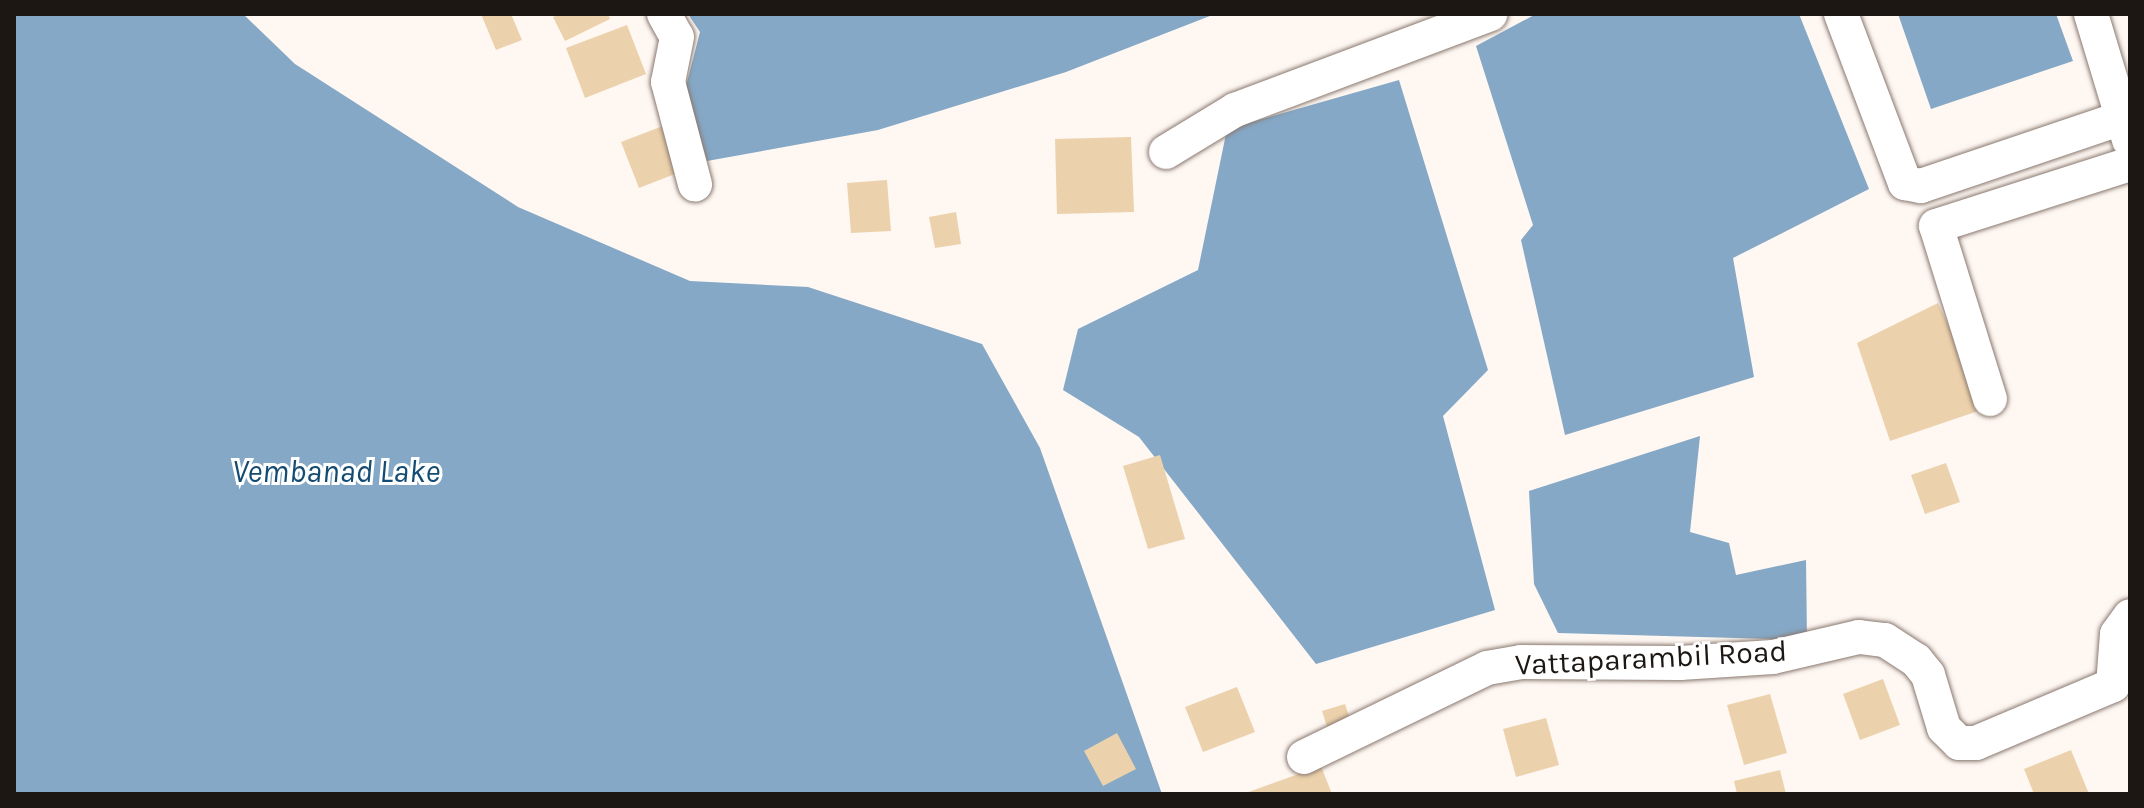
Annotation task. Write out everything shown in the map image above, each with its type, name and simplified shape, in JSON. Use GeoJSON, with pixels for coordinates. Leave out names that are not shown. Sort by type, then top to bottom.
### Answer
{"type":"FeatureCollection","features":[{"type":"Feature","properties":{"kind":"street"},"geometry":{"type":"LineString","coordinates":[[664,14],[677,37],[668,82],[695,184]]}},
{"type":"Feature","properties":{"kind":"street"},"geometry":{"type":"LineString","coordinates":[[1166,152],[1235,110],[1491,14]]}},
{"type":"Feature","properties":{"kind":"street"},"geometry":{"type":"LineString","coordinates":[[1841,14],[1905,183],[1921,186],[2126,131],[2091,14]]}},
{"type":"Feature","properties":{"kind":"street"},"geometry":{"type":"LineString","coordinates":[[1990,399],[1936,226],[2130,164]]}},
{"type":"Feature","properties":{"kind":"street","name":"Vattaparambil Road"},"geometry":{"type":"LineString","coordinates":[[1304,757],[1487,668],[1521,662],[1680,663],[1773,657],[1859,637],[1885,640],[1916,660],[1928,675],[1944,728],[1959,743],[1976,743],[2113,685],[2117,634],[2130,616]]}},
{"type":"Feature","properties":{"kind":"water","name":"Vembanad Lake"},"geometry":{"type":"Polygon","coordinates":[[[14,14],[243,14],[295,64],[518,207],[690,281],[808,287],[982,344],[1040,448],[1162,794],[14,794],[14,14]]]}},
{"type":"Feature","properties":{"kind":"water"},"geometry":{"type":"Polygon","coordinates":[[[688,14],[1215,14],[1066,72],[878,130],[707,161],[685,90],[700,32],[688,14]]]}},
{"type":"Feature","properties":{"kind":"water"},"geometry":{"type":"Polygon","coordinates":[[[1536,14],[1799,14],[1869,189],[1733,258],[1754,377],[1565,435],[1521,240],[1533,225],[1476,46],[1536,14]]]}},
{"type":"Feature","properties":{"kind":"water"},"geometry":{"type":"Polygon","coordinates":[[[1898,14],[2056,14],[2073,61],[1931,109],[1898,14]]]}},
{"type":"Feature","properties":{"kind":"water"},"geometry":{"type":"Polygon","coordinates":[[[1399,80],[1488,370],[1443,416],[1495,610],[1316,664],[1139,437],[1063,390],[1078,329],[1198,270],[1227,129],[1399,80]]]}},
{"type":"Feature","properties":{"kind":"water"},"geometry":{"type":"Polygon","coordinates":[[[1700,436],[1690,532],[1729,543],[1736,575],[1806,560],[1807,640],[1558,633],[1534,584],[1529,491],[1700,436]]]}},
{"type":"Feature","properties":{"kind":"building"},"geometry":{"type":"Polygon","coordinates":[[[481,14],[511,14],[522,40],[496,50],[481,14]]]}},
{"type":"Feature","properties":{"kind":"building"},"geometry":{"type":"Polygon","coordinates":[[[560,14],[608,14],[610,19],[565,41],[553,17],[560,14]]]}},
{"type":"Feature","properties":{"kind":"building"},"geometry":{"type":"Polygon","coordinates":[[[627,25],[646,74],[585,98],[566,48],[627,25]]]}},
{"type":"Feature","properties":{"kind":"building"},"geometry":{"type":"Polygon","coordinates":[[[668,124],[685,170],[639,188],[621,142],[668,124]]]}},
{"type":"Feature","properties":{"kind":"building"},"geometry":{"type":"Polygon","coordinates":[[[1131,137],[1134,212],[1057,214],[1055,139],[1131,137]]]}},
{"type":"Feature","properties":{"kind":"building"},"geometry":{"type":"Polygon","coordinates":[[[887,180],[891,231],[851,233],[847,183],[887,180]]]}},
{"type":"Feature","properties":{"kind":"building"},"geometry":{"type":"Polygon","coordinates":[[[956,212],[961,244],[935,248],[929,217],[956,212]]]}},
{"type":"Feature","properties":{"kind":"building"},"geometry":{"type":"Polygon","coordinates":[[[1938,303],[1987,408],[1890,441],[1857,343],[1938,303]]]}},
{"type":"Feature","properties":{"kind":"building"},"geometry":{"type":"Polygon","coordinates":[[[1160,455],[1185,539],[1148,549],[1123,466],[1160,455]]]}},
{"type":"Feature","properties":{"kind":"building"},"geometry":{"type":"Polygon","coordinates":[[[1946,463],[1960,502],[1925,514],[1911,475],[1946,463]]]}},
{"type":"Feature","properties":{"kind":"building"},"geometry":{"type":"Polygon","coordinates":[[[1883,679],[1900,725],[1860,740],[1843,694],[1883,679]]]}},
{"type":"Feature","properties":{"kind":"building"},"geometry":{"type":"Polygon","coordinates":[[[1237,687],[1255,732],[1203,752],[1185,707],[1237,687]]]}},
{"type":"Feature","properties":{"kind":"building"},"geometry":{"type":"Polygon","coordinates":[[[1770,694],[1787,753],[1744,765],[1727,705],[1770,694]]]}},
{"type":"Feature","properties":{"kind":"building"},"geometry":{"type":"Polygon","coordinates":[[[1345,704],[1352,725],[1329,733],[1322,711],[1345,704]]]}},
{"type":"Feature","properties":{"kind":"building"},"geometry":{"type":"Polygon","coordinates":[[[1546,718],[1559,765],[1516,777],[1503,729],[1546,718]]]}},
{"type":"Feature","properties":{"kind":"building"},"geometry":{"type":"Polygon","coordinates":[[[1117,733],[1136,769],[1103,786],[1084,751],[1117,733]]]}},
{"type":"Feature","properties":{"kind":"building"},"geometry":{"type":"Polygon","coordinates":[[[2071,750],[2089,794],[2034,794],[2024,769],[2071,750]]]}},
{"type":"Feature","properties":{"kind":"building"},"geometry":{"type":"Polygon","coordinates":[[[1321,766],[1332,794],[1243,794],[1321,766]]]}},
{"type":"Feature","properties":{"kind":"building"},"geometry":{"type":"Polygon","coordinates":[[[1780,770],[1786,794],[1737,794],[1734,781],[1780,770]]]}}]}
